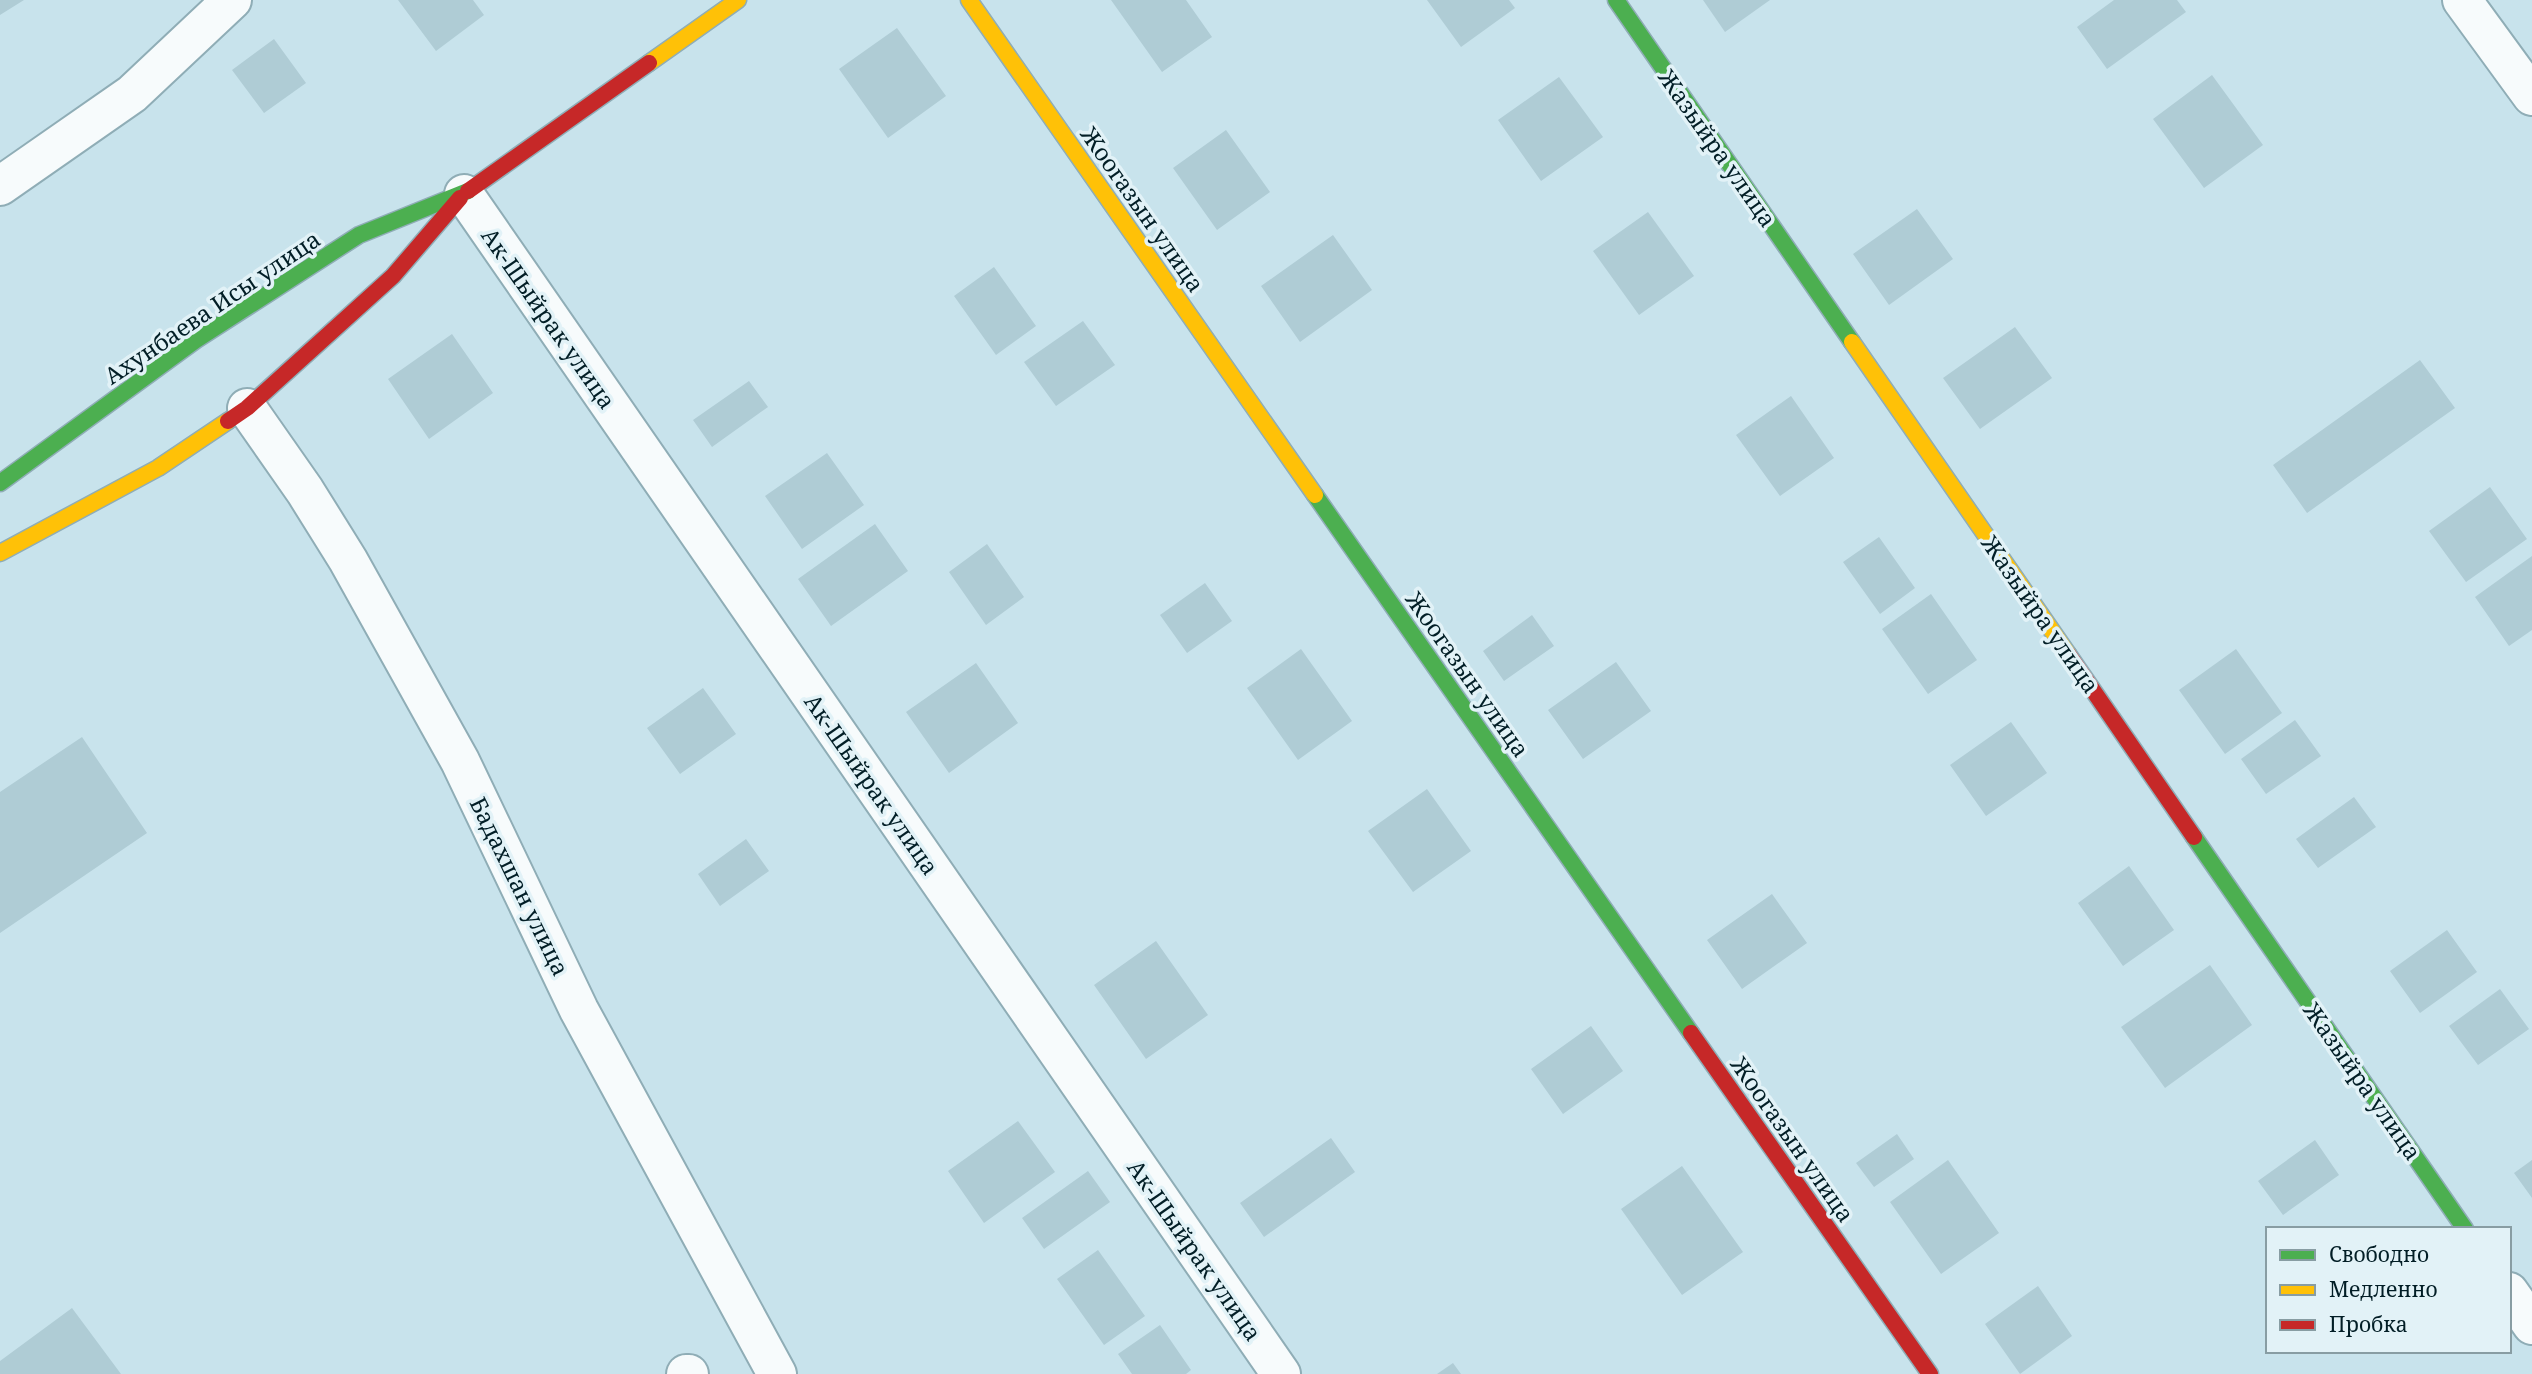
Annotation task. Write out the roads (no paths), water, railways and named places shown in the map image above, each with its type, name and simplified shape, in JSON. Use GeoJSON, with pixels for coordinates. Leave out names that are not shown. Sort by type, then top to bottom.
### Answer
{"type":"FeatureCollection","features":[{"type":"Feature","properties":{"kind":"street"},"geometry":{"type":"LineString","coordinates":[[0,186],[132,94],[232,0]]}},
{"type":"Feature","properties":{"kind":"street","name":"Ахунбаева Исы улица"},"geometry":{"type":"LineString","coordinates":[[0,553],[158,468],[247,408],[393,276],[464,194],[738,0]]}},
{"type":"Feature","properties":{"kind":"street","name":"Жоогазын улица"},"geometry":{"type":"LineString","coordinates":[[969,0],[1930,1374]]}},
{"type":"Feature","properties":{"kind":"street","name":"Жазыйра улица"},"geometry":{"type":"LineString","coordinates":[[1616,0],[2464,1227]]}},
{"type":"Feature","properties":{"kind":"street"},"geometry":{"type":"LineString","coordinates":[[2462,0],[2532,96]]}},
{"type":"Feature","properties":{"kind":"street","name":"Ахунбаева Исы улица"},"geometry":{"type":"LineString","coordinates":[[0,483],[196,340],[359,235],[464,194]]}},
{"type":"Feature","properties":{"kind":"street","name":"Ак-Шыйрак улица"},"geometry":{"type":"LineString","coordinates":[[464,194],[1281,1374]]}},
{"type":"Feature","properties":{"kind":"street","name":"Бадахшан улица"},"geometry":{"type":"LineString","coordinates":[[247,408],[305,491],[348,560],[460,761],[579,1010],[777,1374]]}},
{"type":"Feature","properties":{"kind":"street"},"geometry":{"type":"LineString","coordinates":[[2511,1296],[2532,1325]]}}]}
